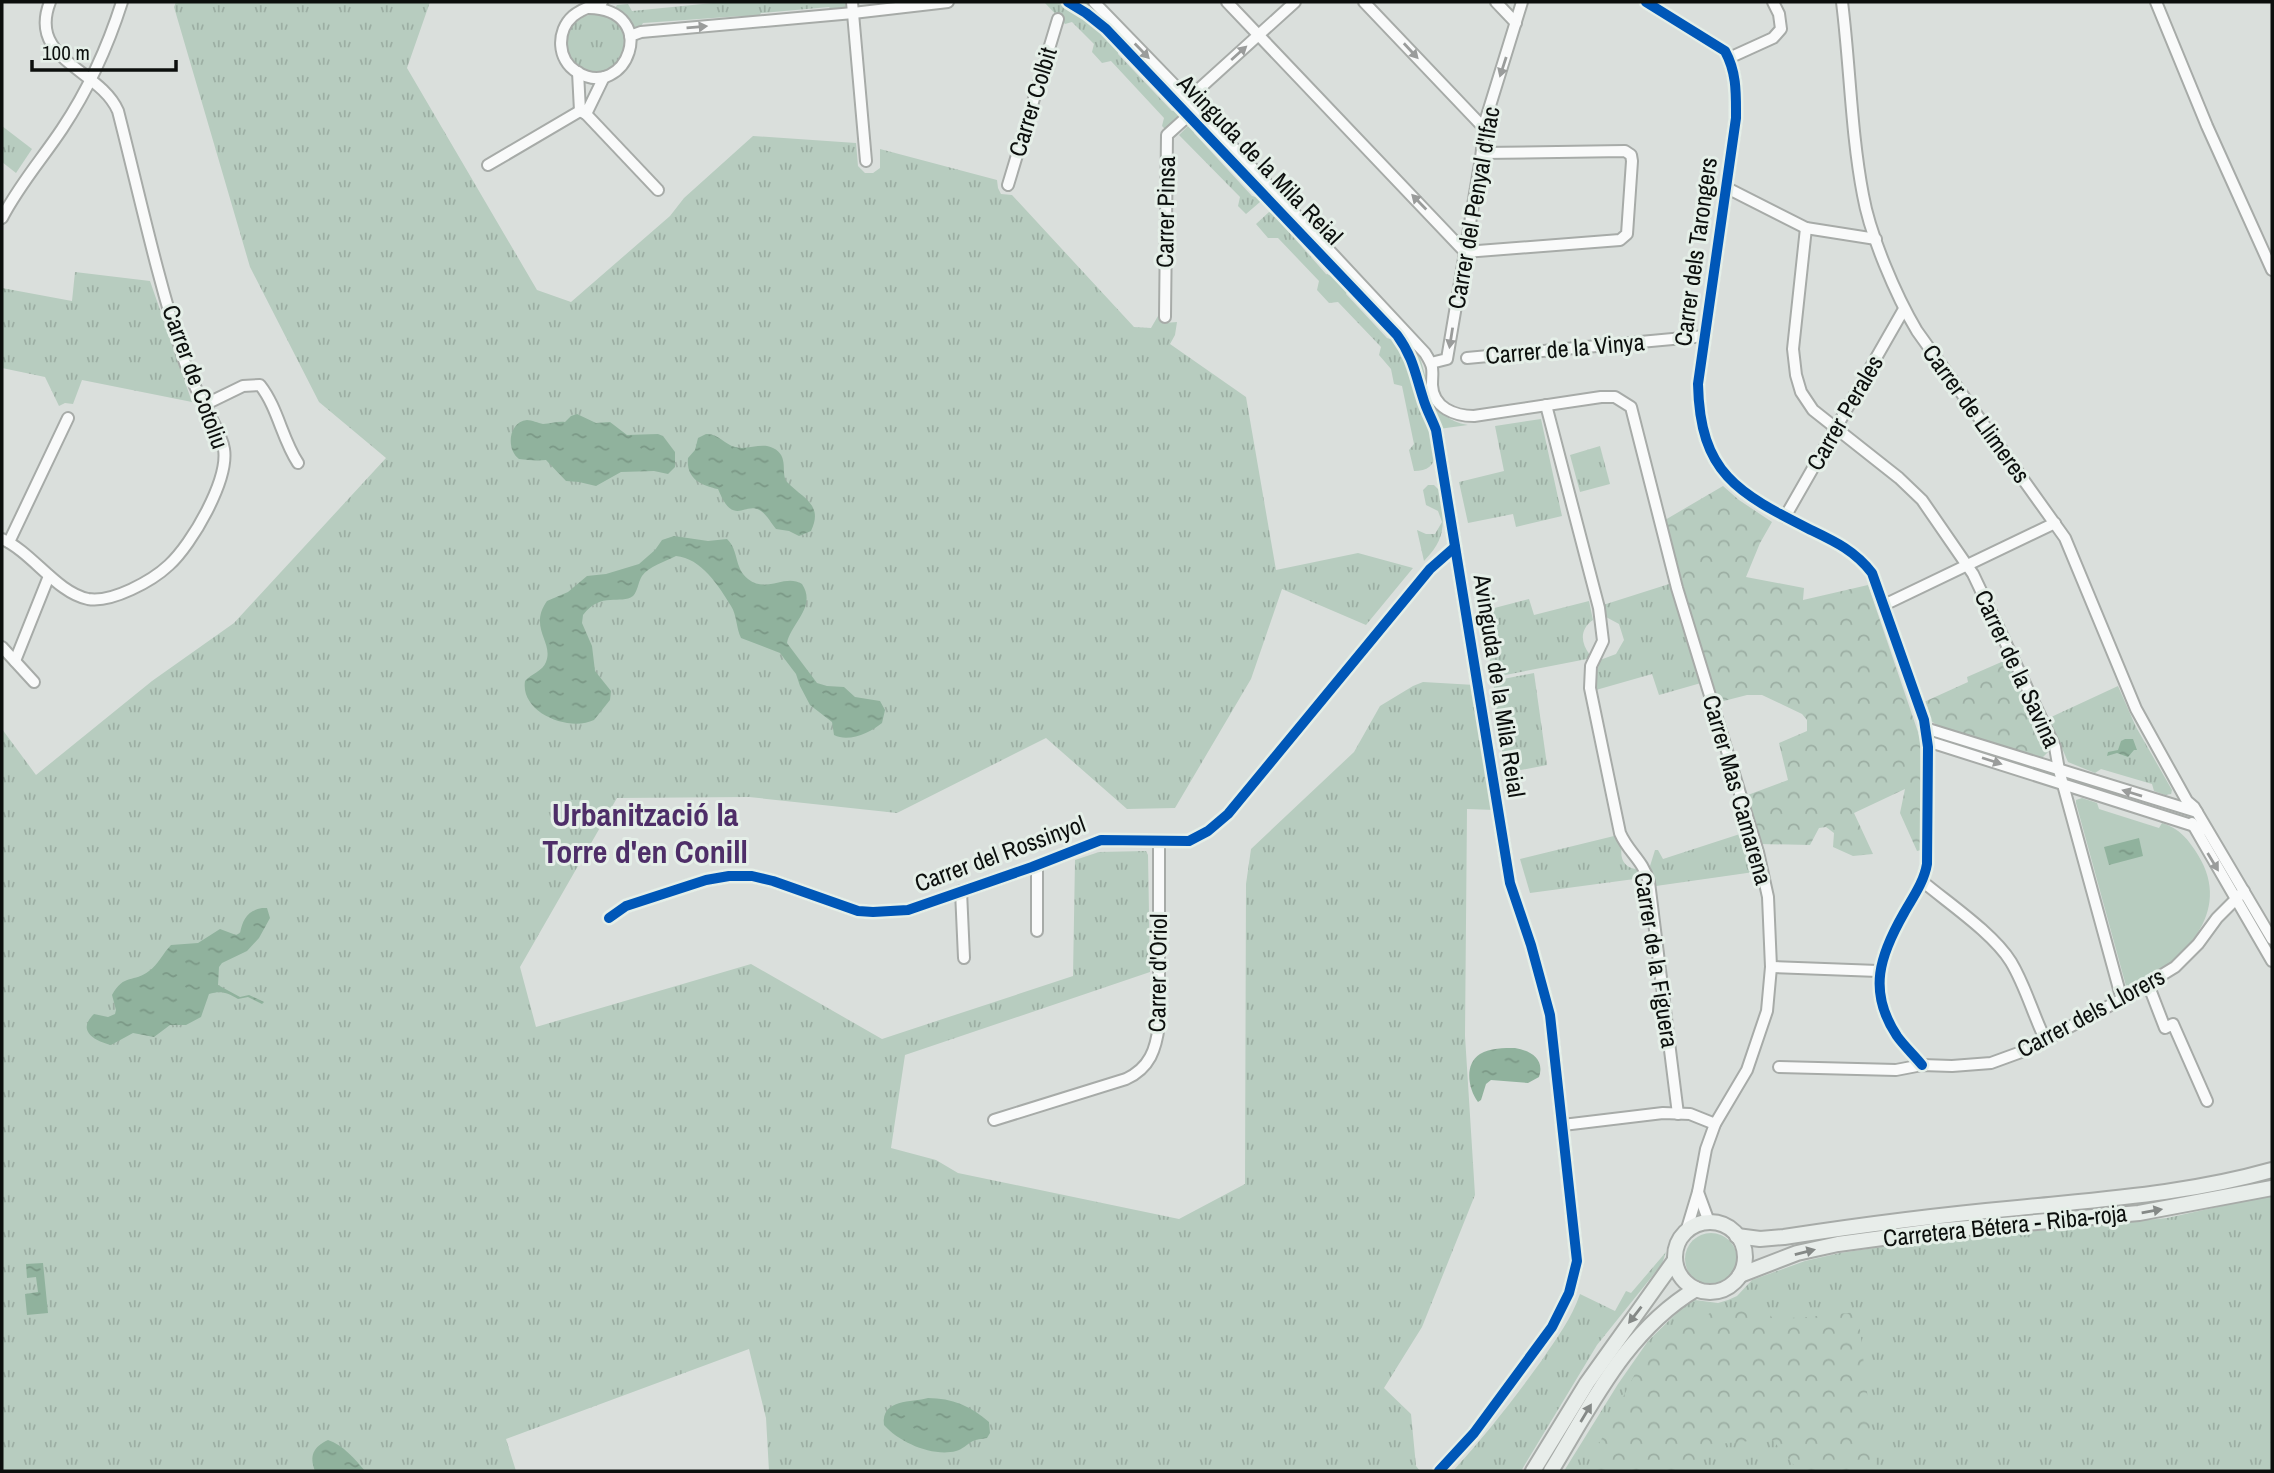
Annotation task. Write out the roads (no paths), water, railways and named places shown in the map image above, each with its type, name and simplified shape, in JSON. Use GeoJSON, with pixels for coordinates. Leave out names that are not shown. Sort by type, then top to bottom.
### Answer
{"type":"FeatureCollection","features":[{"type":"Feature","properties":{"kind":"main road","name":"Carretera Bétera - Riba-roja"},"geometry":{"type":"LineString","coordinates":[[1737,1236],[1760,1239],[1784,1237],[2017,1208],[2135,1198],[2233,1181],[2272,1170]]}},
{"type":"Feature","properties":{"kind":"main road","name":"Carretera Bétera - Riba-roja"},"geometry":{"type":"LineString","coordinates":[[1740,1275],[1797,1254],[1838,1244],[1934,1231],[2139,1213],[2272,1188]]}},
{"type":"Feature","properties":{"kind":"main road"},"geometry":{"type":"LineString","coordinates":[[1709,1222],[1724,1226],[1737,1236],[1745,1255],[1740,1275],[1732,1284],[1721,1291],[1708,1292],[1685,1282],[1678,1272],[1675,1260],[1676,1247],[1686,1232],[1696,1225],[1709,1222]]}},
{"type":"Feature","properties":{"kind":"main road"},"geometry":{"type":"LineString","coordinates":[[1533,1471],[1587,1383],[1675,1260]]}},
{"type":"Feature","properties":{"kind":"main road"},"geometry":{"type":"LineString","coordinates":[[1551,1471],[1619,1360],[1658,1317],[1696,1289]]}},
{"type":"Feature","properties":{"kind":"street","name":"Carrer de Cotoliu"},"geometry":{"type":"LineString","coordinates":[[5,540],[19,548],[49,576],[88,599],[113,597],[153,579],[172,564],[213,499],[221,483],[225,465],[224,447],[192,382],[176,334],[118,111],[113,98],[63,59],[51,46],[45,15],[50,2]]}},
{"type":"Feature","properties":{"kind":"street"},"geometry":{"type":"LineString","coordinates":[[2,218],[34,165],[63,128],[109,44],[122,2]]}},
{"type":"Feature","properties":{"kind":"street"},"geometry":{"type":"LineString","coordinates":[[571,2],[573,15]]}},
{"type":"Feature","properties":{"kind":"street"},"geometry":{"type":"LineString","coordinates":[[589,8],[611,11],[627,26],[630,36],[626,61],[619,69],[604,77],[594,78],[578,72],[563,57],[560,46],[562,31],[573,15],[602,2]]}},
{"type":"Feature","properties":{"kind":"street"},"geometry":{"type":"LineString","coordinates":[[630,36],[641,32],[852,7],[948,2]]}},
{"type":"Feature","properties":{"kind":"street","name":"Avinguda de la Mila Reial"},"geometry":{"type":"LineString","coordinates":[[1068,2],[1106,29],[1397,335],[1415,367],[1423,399],[1436,429],[1510,883],[1531,945],[1550,1015],[1577,1261],[1569,1293],[1552,1328],[1474,1433],[1439,1471]]}},
{"type":"Feature","properties":{"kind":"street"},"geometry":{"type":"LineString","coordinates":[[1094,2],[1415,342],[1431,363]]}},
{"type":"Feature","properties":{"kind":"street"},"geometry":{"type":"LineString","coordinates":[[1227,2],[1465,251],[1620,240],[1627,234],[1632,162],[1631,155],[1625,151],[1482,153]]}},
{"type":"Feature","properties":{"kind":"street"},"geometry":{"type":"LineString","coordinates":[[1188,99],[1295,2]]}},
{"type":"Feature","properties":{"kind":"street"},"geometry":{"type":"LineString","coordinates":[[1364,2],[1484,128]]}},
{"type":"Feature","properties":{"kind":"street"},"geometry":{"type":"LineString","coordinates":[[1496,2],[1516,23]]}},
{"type":"Feature","properties":{"kind":"street","name":"Carrer del Penyal d'Ifac"},"geometry":{"type":"LineString","coordinates":[[1431,363],[1447,359],[1484,128],[1522,2]]}},
{"type":"Feature","properties":{"kind":"street"},"geometry":{"type":"LineString","coordinates":[[1646,2],[1725,51],[1729,58],[1773,38],[1781,29],[1779,14],[1773,2]]}},
{"type":"Feature","properties":{"kind":"street","name":"Carrer de Llimeres"},"geometry":{"type":"LineString","coordinates":[[1842,2],[1863,197],[1876,239],[1904,309],[2065,538],[2136,709],[2186,805],[2192,824],[2272,939]]}},
{"type":"Feature","properties":{"kind":"street"},"geometry":{"type":"LineString","coordinates":[[2156,2],[2207,126],[2272,270]]}},
{"type":"Feature","properties":{"kind":"street"},"geometry":{"type":"LineString","coordinates":[[852,7],[866,161]]}},
{"type":"Feature","properties":{"kind":"street","name":"Carrer Colbit"},"geometry":{"type":"LineString","coordinates":[[1007,185],[1058,19]]}},
{"type":"Feature","properties":{"kind":"street","name":"Carrer dels Tarongers"},"geometry":{"type":"LineString","coordinates":[[1729,58],[1736,84],[1736,118],[1698,384],[1703,434],[1727,478],[1751,499],[1846,547],[1861,559],[1872,573],[1925,728],[1927,864],[1922,881]]}},
{"type":"Feature","properties":{"kind":"street"},"geometry":{"type":"LineString","coordinates":[[578,72],[583,112],[658,190]]}},
{"type":"Feature","properties":{"kind":"street"},"geometry":{"type":"LineString","coordinates":[[488,166],[583,112],[604,77]]}},
{"type":"Feature","properties":{"kind":"street","name":"Carrer Pinsa"},"geometry":{"type":"LineString","coordinates":[[1165,317],[1167,135],[1188,116]]}},
{"type":"Feature","properties":{"kind":"street"},"geometry":{"type":"LineString","coordinates":[[1727,188],[1806,228],[1876,239]]}},
{"type":"Feature","properties":{"kind":"street","name":"Carrer de la Savina"},"geometry":{"type":"LineString","coordinates":[[1806,228],[1793,349],[1801,392],[1813,410],[1899,478],[1922,500],[1967,565],[2055,747],[2122,1000]]}},
{"type":"Feature","properties":{"kind":"street","name":"Carrer Perales"},"geometry":{"type":"LineString","coordinates":[[1785,517],[1904,309]]}},
{"type":"Feature","properties":{"kind":"street","name":"Carrer de la Vinya"},"geometry":{"type":"LineString","coordinates":[[1468,358],[1705,336]]}},
{"type":"Feature","properties":{"kind":"street","name":"Carrer Mas Camarena"},"geometry":{"type":"LineString","coordinates":[[1431,363],[1434,376],[1432,386],[1442,406],[1461,416],[1615,397],[1631,407],[1677,587],[1758,852],[1768,897],[1772,967],[1767,1011],[1747,1070],[1715,1124],[1706,1149],[1698,1192],[1686,1232]]}},
{"type":"Feature","properties":{"kind":"street"},"geometry":{"type":"LineString","coordinates":[[204,405],[243,386],[260,386],[269,397],[288,448],[298,463]]}},
{"type":"Feature","properties":{"kind":"street","name":"Carrer de la Figuera"},"geometry":{"type":"LineString","coordinates":[[1546,405],[1598,608],[1603,641],[1591,666],[1590,688],[1620,834],[1642,862],[1649,882],[1678,1114]]}},
{"type":"Feature","properties":{"kind":"street"},"geometry":{"type":"LineString","coordinates":[[5,540],[68,418]]}},
{"type":"Feature","properties":{"kind":"street"},"geometry":{"type":"LineString","coordinates":[[1884,605],[2055,523]]}},
{"type":"Feature","properties":{"kind":"street","name":"Carrer del Rossinyol"},"geometry":{"type":"LineString","coordinates":[[609,918],[626,906],[706,880],[729,876],[752,876],[858,911],[908,910],[1101,840],[1189,841],[1209,831],[1227,814],[1430,569],[1455,547]]}},
{"type":"Feature","properties":{"kind":"street"},"geometry":{"type":"LineString","coordinates":[[15,661],[49,576]]}},
{"type":"Feature","properties":{"kind":"street"},"geometry":{"type":"LineString","coordinates":[[2,647],[34,682]]}},
{"type":"Feature","properties":{"kind":"street"},"geometry":{"type":"LineString","coordinates":[[1925,728],[2059,770],[2186,805]]}},
{"type":"Feature","properties":{"kind":"street"},"geometry":{"type":"LineString","coordinates":[[1927,741],[2207,830]]}},
{"type":"Feature","properties":{"kind":"street","name":"Carrer de Llimeres"},"geometry":{"type":"LineString","coordinates":[[2186,805],[2197,812],[2207,830],[2272,961]]}},
{"type":"Feature","properties":{"kind":"street","name":"Carrer d'Oriol"},"geometry":{"type":"LineString","coordinates":[[994,1120],[1126,1079],[1139,1073],[1150,1060],[1156,1046],[1159,1025],[1158,841]]}},
{"type":"Feature","properties":{"kind":"street"},"geometry":{"type":"LineString","coordinates":[[1037,865],[1037,931]]}},
{"type":"Feature","properties":{"kind":"street"},"geometry":{"type":"LineString","coordinates":[[1922,1065],[1898,1037],[1889,1021],[1882,1000],[1878,971],[1896,927],[1922,881],[1994,942],[2010,960],[2024,986],[2046,1041]]}},
{"type":"Feature","properties":{"kind":"street"},"geometry":{"type":"LineString","coordinates":[[961,891],[964,958]]}},
{"type":"Feature","properties":{"kind":"street","name":"Carrer dels Llorers"},"geometry":{"type":"LineString","coordinates":[[1779,1068],[1896,1070],[1922,1065],[1991,1063],[2046,1041],[2122,1000],[2175,967],[2240,895]]}},
{"type":"Feature","properties":{"kind":"street"},"geometry":{"type":"LineString","coordinates":[[1772,967],[1878,971]]}},
{"type":"Feature","properties":{"kind":"street"},"geometry":{"type":"LineString","coordinates":[[2148,984],[2165,1028],[2173,1024],[2207,1101]]}},
{"type":"Feature","properties":{"kind":"street"},"geometry":{"type":"LineString","coordinates":[[1563,1125],[1644,1114],[1690,1114],[1715,1124]]}},
{"type":"Feature","properties":{"kind":"street"},"geometry":{"type":"LineString","coordinates":[[1698,1192],[1709,1222]]}},
{"type":"Feature","properties":{"kind":"water"},"geometry":{"type":"Polygon","coordinates":[[[577,414],[596,423],[610,422],[627,435],[663,436],[675,452],[675,467],[668,474],[654,471],[621,472],[596,486],[566,481],[546,460],[519,459],[515,455],[511,437],[521,422],[565,422],[577,414]]]}},
{"type":"Feature","properties":{"kind":"water"},"geometry":{"type":"Polygon","coordinates":[[[706,434],[714,435],[735,447],[768,446],[778,451],[783,460],[785,479],[813,508],[815,514],[811,531],[799,536],[776,529],[763,513],[755,509],[734,511],[729,508],[718,489],[696,480],[689,471],[688,458],[695,450],[698,438],[706,434]]]}},
{"type":"Feature","properties":{"kind":"water"},"geometry":{"type":"Polygon","coordinates":[[[674,536],[708,541],[727,539],[731,543],[740,570],[748,579],[762,585],[789,581],[802,584],[807,600],[805,608],[787,643],[817,683],[844,687],[855,697],[880,701],[885,710],[882,723],[853,737],[834,735],[832,722],[810,705],[796,674],[780,653],[741,638],[733,610],[715,582],[701,567],[676,556],[645,573],[633,596],[597,603],[583,615],[582,623],[592,646],[595,671],[611,691],[610,700],[594,720],[572,723],[548,717],[538,711],[530,702],[525,681],[542,668],[548,655],[540,627],[542,611],[547,601],[568,592],[587,576],[606,574],[639,564],[662,540],[674,536]]]}},
{"type":"Feature","properties":{"kind":"water"},"geometry":{"type":"Polygon","coordinates":[[[2133,739],[2137,750],[2128,757],[2117,753],[2107,756],[2108,752],[2118,750],[2121,741],[2133,739]]]}},
{"type":"Feature","properties":{"kind":"water"},"geometry":{"type":"Polygon","coordinates":[[[2139,838],[2143,856],[2109,865],[2104,847],[2139,838]]]}},
{"type":"Feature","properties":{"kind":"water"},"geometry":{"type":"Polygon","coordinates":[[[267,908],[270,918],[259,938],[247,951],[222,963],[219,967],[218,985],[240,997],[249,995],[264,1002],[262,1004],[248,997],[238,999],[217,992],[209,994],[201,1017],[186,1025],[170,1025],[154,1037],[133,1033],[111,1045],[94,1038],[87,1030],[89,1020],[94,1014],[108,1017],[115,1014],[112,995],[116,988],[125,981],[144,975],[171,945],[198,943],[220,929],[236,935],[240,933],[246,916],[267,908]]]}},
{"type":"Feature","properties":{"kind":"water"},"geometry":{"type":"Polygon","coordinates":[[[1515,1048],[1535,1057],[1540,1065],[1539,1077],[1528,1083],[1491,1080],[1486,1084],[1478,1102],[1469,1077],[1475,1058],[1488,1051],[1515,1048]]]}},
{"type":"Feature","properties":{"kind":"water"},"geometry":{"type":"Polygon","coordinates":[[[43,1263],[48,1313],[27,1315],[25,1294],[38,1292],[36,1277],[27,1278],[26,1264],[43,1263]]]}},
{"type":"Feature","properties":{"kind":"water"},"geometry":{"type":"Polygon","coordinates":[[[928,1398],[953,1401],[975,1412],[989,1422],[990,1433],[987,1438],[973,1441],[956,1451],[937,1452],[908,1443],[884,1425],[884,1416],[892,1406],[928,1398]]]}},
{"type":"Feature","properties":{"kind":"water"},"geometry":{"type":"Polygon","coordinates":[[[328,1440],[344,1449],[365,1471],[315,1471],[312,1461],[314,1452],[328,1440]]]}},
{"type":"Feature","properties":{"kind":"district","name":"Urbanització la Torre d'en Conill"},"geometry":{"type":"Point","coordinates":[645,834]}}]}
